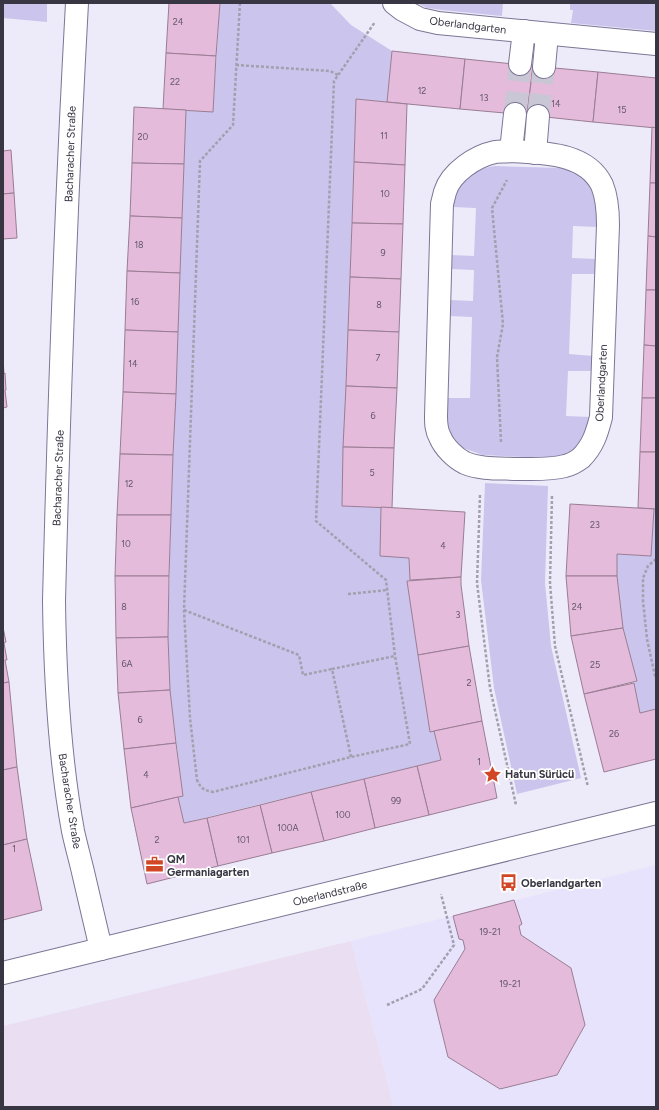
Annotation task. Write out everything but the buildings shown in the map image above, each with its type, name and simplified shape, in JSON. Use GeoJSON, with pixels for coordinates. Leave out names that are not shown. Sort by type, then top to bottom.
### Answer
{"type":"FeatureCollection","features":[{"type":"Feature","properties":{"kind":"street","name":"Bacharacher Straße"},"geometry":{"type":"LineString","coordinates":[[77,3],[70,139],[54,601],[56,685],[60,737],[73,832],[101,949]]}},
{"type":"Feature","properties":{"kind":"street","name":"Oberlandgarten"},"geometry":{"type":"LineString","coordinates":[[394,3],[403,10],[420,19],[438,23],[656,44]]}},
{"type":"Feature","properties":{"kind":"street"},"geometry":{"type":"LineString","coordinates":[[520,64],[524,31]]}},
{"type":"Feature","properties":{"kind":"street"},"geometry":{"type":"LineString","coordinates":[[544,67],[547,34]]}},
{"type":"Feature","properties":{"kind":"street"},"geometry":{"type":"LineString","coordinates":[[511,151],[515,114]]}},
{"type":"Feature","properties":{"kind":"street"},"geometry":{"type":"LineString","coordinates":[[535,153],[538,116]]}},
{"type":"Feature","properties":{"kind":"street","name":"Oberlandgarten"},"geometry":{"type":"LineString","coordinates":[[511,151],[535,153],[564,157],[586,167],[602,185],[607,205],[608,225],[601,417],[597,434],[590,447],[580,459],[566,466],[543,469],[481,467],[464,462],[453,454],[439,437],[436,427],[442,204],[445,190],[452,178],[463,167],[479,158],[495,152],[511,151]]}},
{"type":"Feature","properties":{"kind":"street","name":"Oberlandstraße"},"geometry":{"type":"LineString","coordinates":[[3,973],[656,813]]}},
{"type":"Feature","properties":{"kind":"path"},"geometry":{"type":"LineString","coordinates":[[240,3],[233,125],[200,161],[184,610],[190,718],[197,780],[200,787],[213,792],[351,757],[410,744],[395,656],[386,580],[316,521],[334,81],[377,19]]}},
{"type":"Feature","properties":{"kind":"path"},"geometry":{"type":"LineString","coordinates":[[236,65],[330,71],[338,75]]}},
{"type":"Feature","properties":{"kind":"path"},"geometry":{"type":"LineString","coordinates":[[502,448],[496,357],[503,324],[492,208],[509,176]]}},
{"type":"Feature","properties":{"kind":"path"},"geometry":{"type":"LineString","coordinates":[[481,467],[477,583],[490,688],[516,805]]}},
{"type":"Feature","properties":{"kind":"path"},"geometry":{"type":"LineString","coordinates":[[553,468],[550,583],[555,646],[588,787]]}},
{"type":"Feature","properties":{"kind":"path"},"geometry":{"type":"LineString","coordinates":[[656,559],[648,566],[643,578],[647,639],[654,676],[656,679]]}},
{"type":"Feature","properties":{"kind":"path"},"geometry":{"type":"LineString","coordinates":[[348,594],[387,590]]}},
{"type":"Feature","properties":{"kind":"path"},"geometry":{"type":"LineString","coordinates":[[184,610],[299,655],[303,675],[395,656]]}},
{"type":"Feature","properties":{"kind":"path"},"geometry":{"type":"LineString","coordinates":[[332,669],[351,757]]}},
{"type":"Feature","properties":{"kind":"path"},"geometry":{"type":"LineString","coordinates":[[387,1005],[422,989],[454,946],[434,868]]}},
{"type":"Feature","properties":{"kind":"shaded area"},"geometry":{"type":"Polygon","coordinates":[[[3,3],[47,3],[47,22],[3,18],[3,3]]]}},
{"type":"Feature","properties":{"kind":"shaded area"},"geometry":{"type":"Polygon","coordinates":[[[220,3],[330,3],[351,25],[392,51],[387,102],[356,99],[342,506],[381,507],[409,558],[410,580],[407,581],[430,732],[434,731],[441,760],[184,823],[178,797],[183,796],[170,690],[168,637],[186,110],[213,112],[220,3]]]}},
{"type":"Feature","properties":{"kind":"shaded area"},"geometry":{"type":"Polygon","coordinates":[[[417,3],[503,3],[502,16],[427,8],[417,3]]]}},
{"type":"Feature","properties":{"kind":"shaded area"},"geometry":{"type":"Polygon","coordinates":[[[570,3],[656,3],[656,31],[571,23],[573,10],[570,10],[570,3]]]}},
{"type":"Feature","properties":{"kind":"shaded area"},"geometry":{"type":"Polygon","coordinates":[[[495,166],[565,169],[583,178],[592,188],[596,202],[597,227],[573,226],[572,258],[596,259],[596,274],[572,274],[569,354],[593,356],[592,371],[568,371],[566,416],[591,417],[584,439],[574,450],[560,456],[544,458],[483,455],[463,448],[449,431],[447,426],[447,398],[470,398],[472,317],[449,316],[450,300],[473,301],[474,270],[451,269],[451,255],[474,256],[476,208],[453,207],[458,191],[466,179],[478,170],[495,166]]]}},
{"type":"Feature","properties":{"kind":"shaded area"},"geometry":{"type":"Polygon","coordinates":[[[485,483],[548,486],[545,583],[551,646],[581,778],[517,794],[494,688],[481,580],[485,483]]]}},
{"type":"Feature","properties":{"kind":"shaded area"},"geometry":{"type":"Polygon","coordinates":[[[654,509],[656,509],[656,709],[640,713],[634,683],[637,681],[623,628],[617,576],[617,554],[651,556],[654,509]]]}},
{"type":"Feature","properties":{"kind":"shaded area"},"geometry":{"type":"Polygon","coordinates":[[[656,865],[656,1107],[394,1107],[351,941],[656,865]]]}},
{"type":"Feature","properties":{"kind":"shaded area"},"geometry":{"type":"Polygon","coordinates":[[[351,941],[394,1107],[3,1107],[3,1026],[351,941]]]}},
{"type":"Feature","properties":{"kind":"tunnel"},"geometry":{"type":"LineString","coordinates":[[515,114],[520,64]]}},
{"type":"Feature","properties":{"kind":"tunnel"},"geometry":{"type":"LineString","coordinates":[[538,116],[544,67]]}},
{"type":"Feature","properties":{"kind":"place","name":"Hatun Sürücü"},"geometry":{"type":"Point","coordinates":[492,774]}},
{"type":"Feature","properties":{"kind":"place","name":"QM Germaniagarten"},"geometry":{"type":"Point","coordinates":[154,865]}},
{"type":"Feature","properties":{"kind":"place","name":"Oberlandgarten"},"geometry":{"type":"Point","coordinates":[508,883]}}]}
